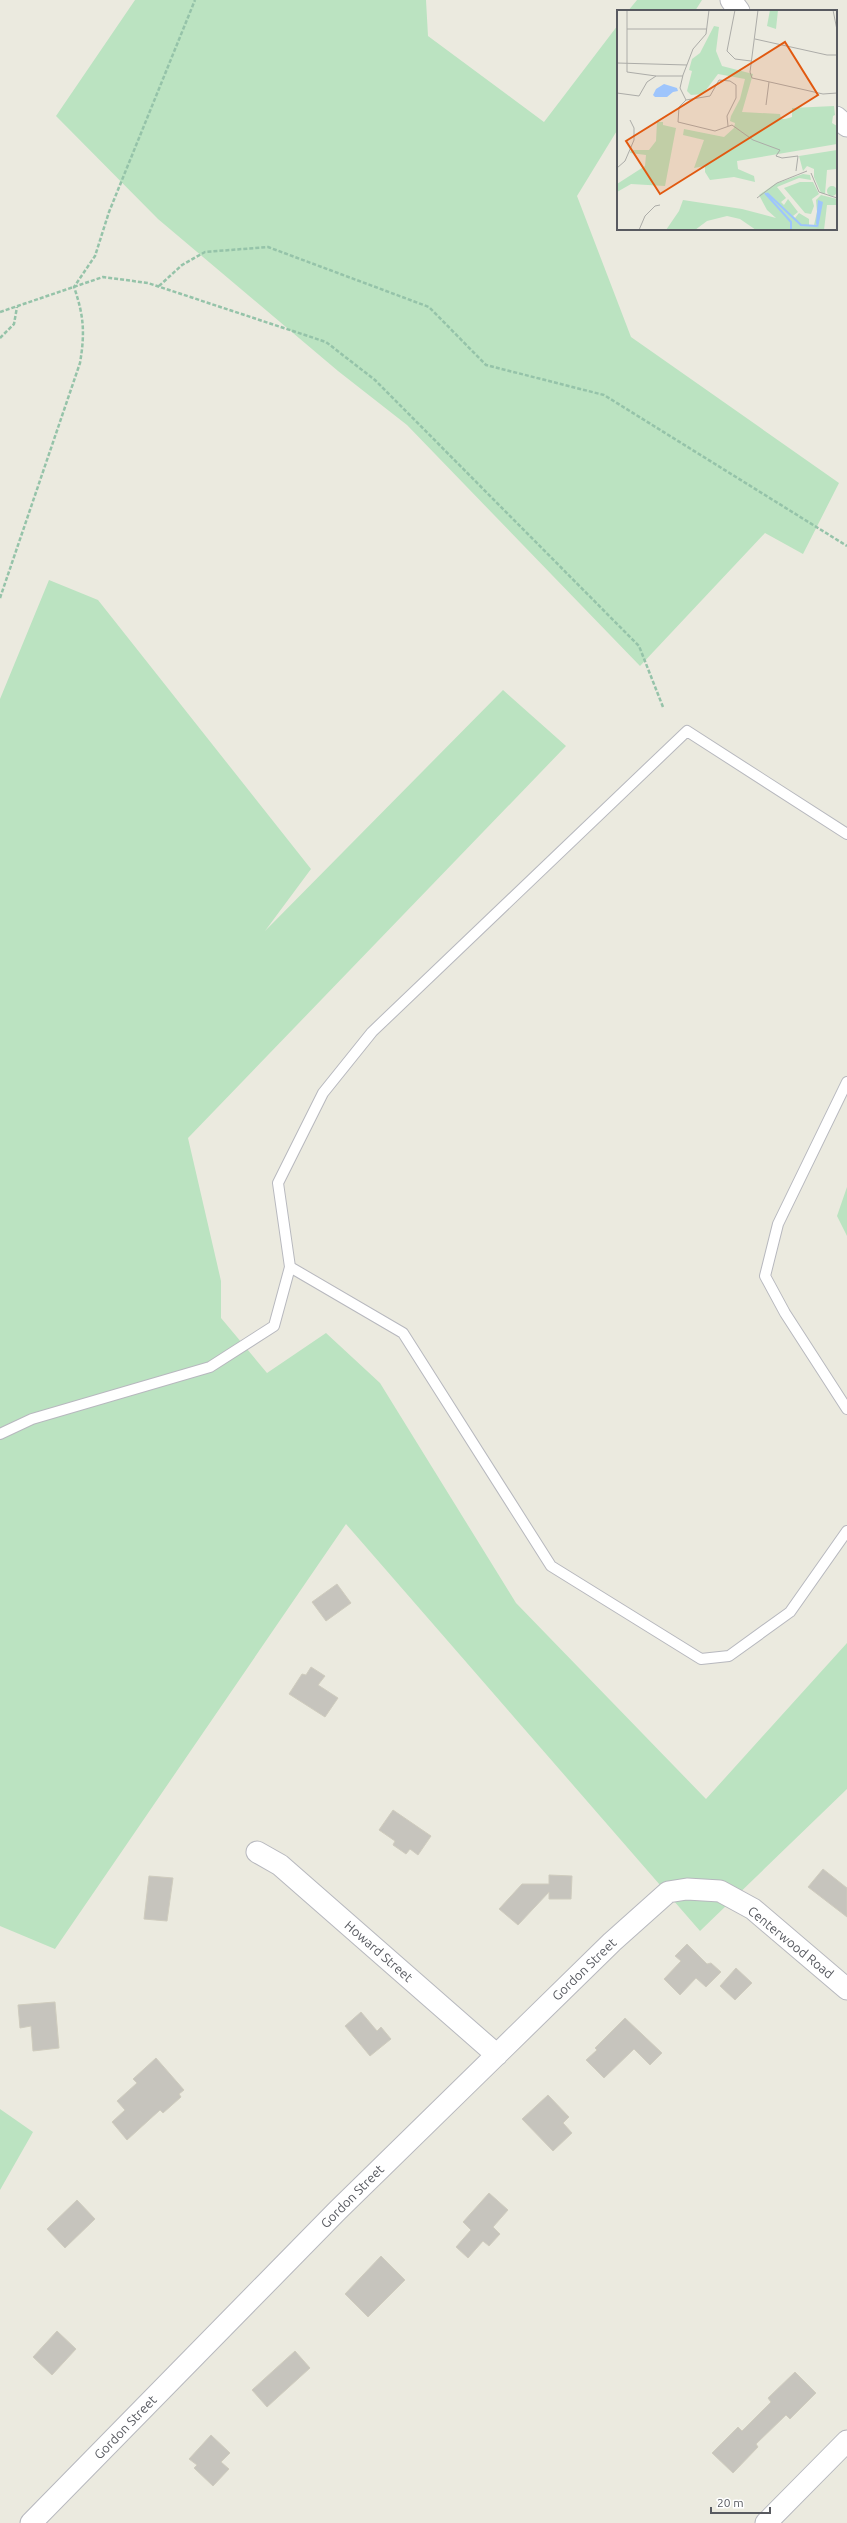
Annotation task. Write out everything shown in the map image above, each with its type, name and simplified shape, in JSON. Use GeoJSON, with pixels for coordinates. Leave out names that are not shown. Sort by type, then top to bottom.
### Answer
{"type":"FeatureCollection","features":[{"type":"Feature","properties":{"kind":"street"},"geometry":{"type":"LineString","coordinates":[[731,0],[738,10]]}},
{"type":"Feature","properties":{"kind":"street"},"geometry":{"type":"LineString","coordinates":[[837,118],[847,126]]}},
{"type":"Feature","properties":{"kind":"street","name":"Howard Street"},"geometry":{"type":"LineString","coordinates":[[257,1852],[280,1865],[497,2055]]}},
{"type":"Feature","properties":{"kind":"street","name":"Gordon Street"},"geometry":{"type":"LineString","coordinates":[[31,2523],[337,2211],[650,1906],[668,1892],[688,1888]]}},
{"type":"Feature","properties":{"kind":"street","name":"Centerwood Road"},"geometry":{"type":"LineString","coordinates":[[688,1888],[720,1891],[753,1909],[847,1989]]}},
{"type":"Feature","properties":{"kind":"street"},"geometry":{"type":"LineString","coordinates":[[766,2523],[847,2441]]}},
{"type":"Feature","properties":{"kind":"lane"},"geometry":{"type":"LineString","coordinates":[[0,1434],[32,1419],[210,1367],[274,1326],[290,1267],[278,1183],[323,1092],[372,1032],[687,731],[847,834]]}},
{"type":"Feature","properties":{"kind":"lane"},"geometry":{"type":"LineString","coordinates":[[847,1082],[778,1224],[765,1276],[785,1313],[847,1409]]}},
{"type":"Feature","properties":{"kind":"lane"},"geometry":{"type":"LineString","coordinates":[[290,1267],[403,1333],[551,1566],[701,1659],[729,1656],[790,1612],[847,1531]]}},
{"type":"Feature","properties":{"kind":"path"},"geometry":{"type":"LineString","coordinates":[[74,287],[95,256],[109,212],[195,0]]}},
{"type":"Feature","properties":{"kind":"path"},"geometry":{"type":"LineString","coordinates":[[159,286],[182,265],[205,252],[268,247],[422,304],[429,307],[486,364],[604,394],[847,546]]}},
{"type":"Feature","properties":{"kind":"path"},"geometry":{"type":"LineString","coordinates":[[0,312],[103,277],[159,286],[326,342],[375,380],[639,646],[663,707]]}},
{"type":"Feature","properties":{"kind":"path"},"geometry":{"type":"LineString","coordinates":[[0,598],[80,363],[84,336],[82,310],[74,287]]}},
{"type":"Feature","properties":{"kind":"path"},"geometry":{"type":"LineString","coordinates":[[0,338],[14,324],[17,306]]}},
{"type":"Feature","properties":{"kind":"green space"},"geometry":{"type":"Polygon","coordinates":[[[135,0],[426,0],[428,36],[544,122],[617,26],[617,131],[577,196],[631,337],[839,483],[803,554],[765,533],[640,666],[407,425],[338,371],[158,219],[56,116],[135,0]]]}},
{"type":"Feature","properties":{"kind":"green space"},"geometry":{"type":"Polygon","coordinates":[[[637,0],[702,0],[696,10],[629,10],[637,0]]]}},
{"type":"Feature","properties":{"kind":"green space"},"geometry":{"type":"Polygon","coordinates":[[[49,580],[98,600],[311,869],[265,931],[503,690],[566,746],[188,1138],[221,1281],[221,1318],[267,1373],[326,1333],[380,1383],[516,1603],[706,1799],[847,1643],[847,1789],[700,1931],[346,1524],[55,1949],[0,1926],[0,699],[49,580]]]}},
{"type":"Feature","properties":{"kind":"green space"},"geometry":{"type":"Polygon","coordinates":[[[847,1187],[847,1236],[837,1216],[847,1187]]]}},
{"type":"Feature","properties":{"kind":"green space"},"geometry":{"type":"Polygon","coordinates":[[[0,2109],[33,2132],[0,2190],[0,2109]]]}},
{"type":"Feature","properties":{"kind":"building"},"geometry":{"type":"Polygon","coordinates":[[[337,1584],[351,1603],[326,1621],[312,1602],[337,1584]]]}},
{"type":"Feature","properties":{"kind":"building"},"geometry":{"type":"Polygon","coordinates":[[[311,1667],[325,1676],[318,1685],[338,1698],[325,1717],[289,1694],[302,1674],[306,1675],[311,1667]]]}},
{"type":"Feature","properties":{"kind":"building"},"geometry":{"type":"Polygon","coordinates":[[[393,1810],[431,1836],[418,1855],[410,1849],[406,1854],[393,1845],[395,1841],[379,1830],[393,1810]]]}},
{"type":"Feature","properties":{"kind":"building"},"geometry":{"type":"Polygon","coordinates":[[[823,1869],[847,1888],[847,1917],[808,1887],[823,1869]]]}},
{"type":"Feature","properties":{"kind":"building"},"geometry":{"type":"Polygon","coordinates":[[[549,1875],[572,1876],[571,1899],[549,1899],[549,1892],[518,1925],[499,1909],[522,1884],[549,1884],[549,1875]]]}},
{"type":"Feature","properties":{"kind":"building"},"geometry":{"type":"Polygon","coordinates":[[[149,1876],[173,1878],[167,1921],[144,1919],[149,1876]]]}},
{"type":"Feature","properties":{"kind":"building"},"geometry":{"type":"Polygon","coordinates":[[[687,1944],[707,1964],[711,1963],[721,1972],[706,1987],[696,1978],[680,1995],[664,1979],[681,1961],[675,1956],[687,1944]]]}},
{"type":"Feature","properties":{"kind":"building"},"geometry":{"type":"Polygon","coordinates":[[[736,1968],[752,1983],[735,2000],[720,1986],[736,1968]]]}},
{"type":"Feature","properties":{"kind":"building"},"geometry":{"type":"Polygon","coordinates":[[[55,2002],[59,2048],[33,2051],[31,2026],[20,2028],[18,2005],[55,2002]]]}},
{"type":"Feature","properties":{"kind":"building"},"geometry":{"type":"Polygon","coordinates":[[[361,2012],[377,2031],[381,2027],[391,2039],[370,2056],[345,2026],[361,2012]]]}},
{"type":"Feature","properties":{"kind":"building"},"geometry":{"type":"Polygon","coordinates":[[[625,2018],[662,2053],[650,2065],[634,2049],[604,2078],[586,2060],[597,2050],[595,2048],[625,2018]]]}},
{"type":"Feature","properties":{"kind":"building"},"geometry":{"type":"Polygon","coordinates":[[[156,2058],[184,2090],[179,2094],[181,2097],[163,2113],[160,2110],[127,2140],[112,2122],[125,2110],[117,2101],[137,2083],[133,2079],[156,2058]]]}},
{"type":"Feature","properties":{"kind":"building"},"geometry":{"type":"Polygon","coordinates":[[[548,2095],[569,2117],[563,2123],[572,2133],[553,2151],[522,2119],[548,2095]]]}},
{"type":"Feature","properties":{"kind":"building"},"geometry":{"type":"Polygon","coordinates":[[[489,2193],[508,2210],[493,2227],[500,2234],[489,2246],[483,2241],[468,2258],[456,2247],[471,2230],[463,2222],[489,2193]]]}},
{"type":"Feature","properties":{"kind":"building"},"geometry":{"type":"Polygon","coordinates":[[[77,2200],[95,2219],[65,2248],[47,2229],[77,2200]]]}},
{"type":"Feature","properties":{"kind":"building"},"geometry":{"type":"Polygon","coordinates":[[[381,2256],[405,2280],[368,2317],[345,2294],[381,2256]]]}},
{"type":"Feature","properties":{"kind":"building"},"geometry":{"type":"Polygon","coordinates":[[[57,2331],[76,2349],[52,2375],[33,2357],[57,2331]]]}},
{"type":"Feature","properties":{"kind":"building"},"geometry":{"type":"Polygon","coordinates":[[[295,2351],[310,2368],[267,2407],[252,2390],[295,2351]]]}},
{"type":"Feature","properties":{"kind":"building"},"geometry":{"type":"Polygon","coordinates":[[[795,2372],[816,2393],[790,2419],[786,2415],[756,2444],[758,2447],[733,2473],[712,2453],[738,2427],[742,2431],[771,2402],[768,2398],[795,2372]]]}},
{"type":"Feature","properties":{"kind":"building"},"geometry":{"type":"Polygon","coordinates":[[[211,2435],[230,2453],[221,2462],[229,2469],[213,2486],[194,2468],[197,2465],[189,2459],[211,2435]]]}}]}
